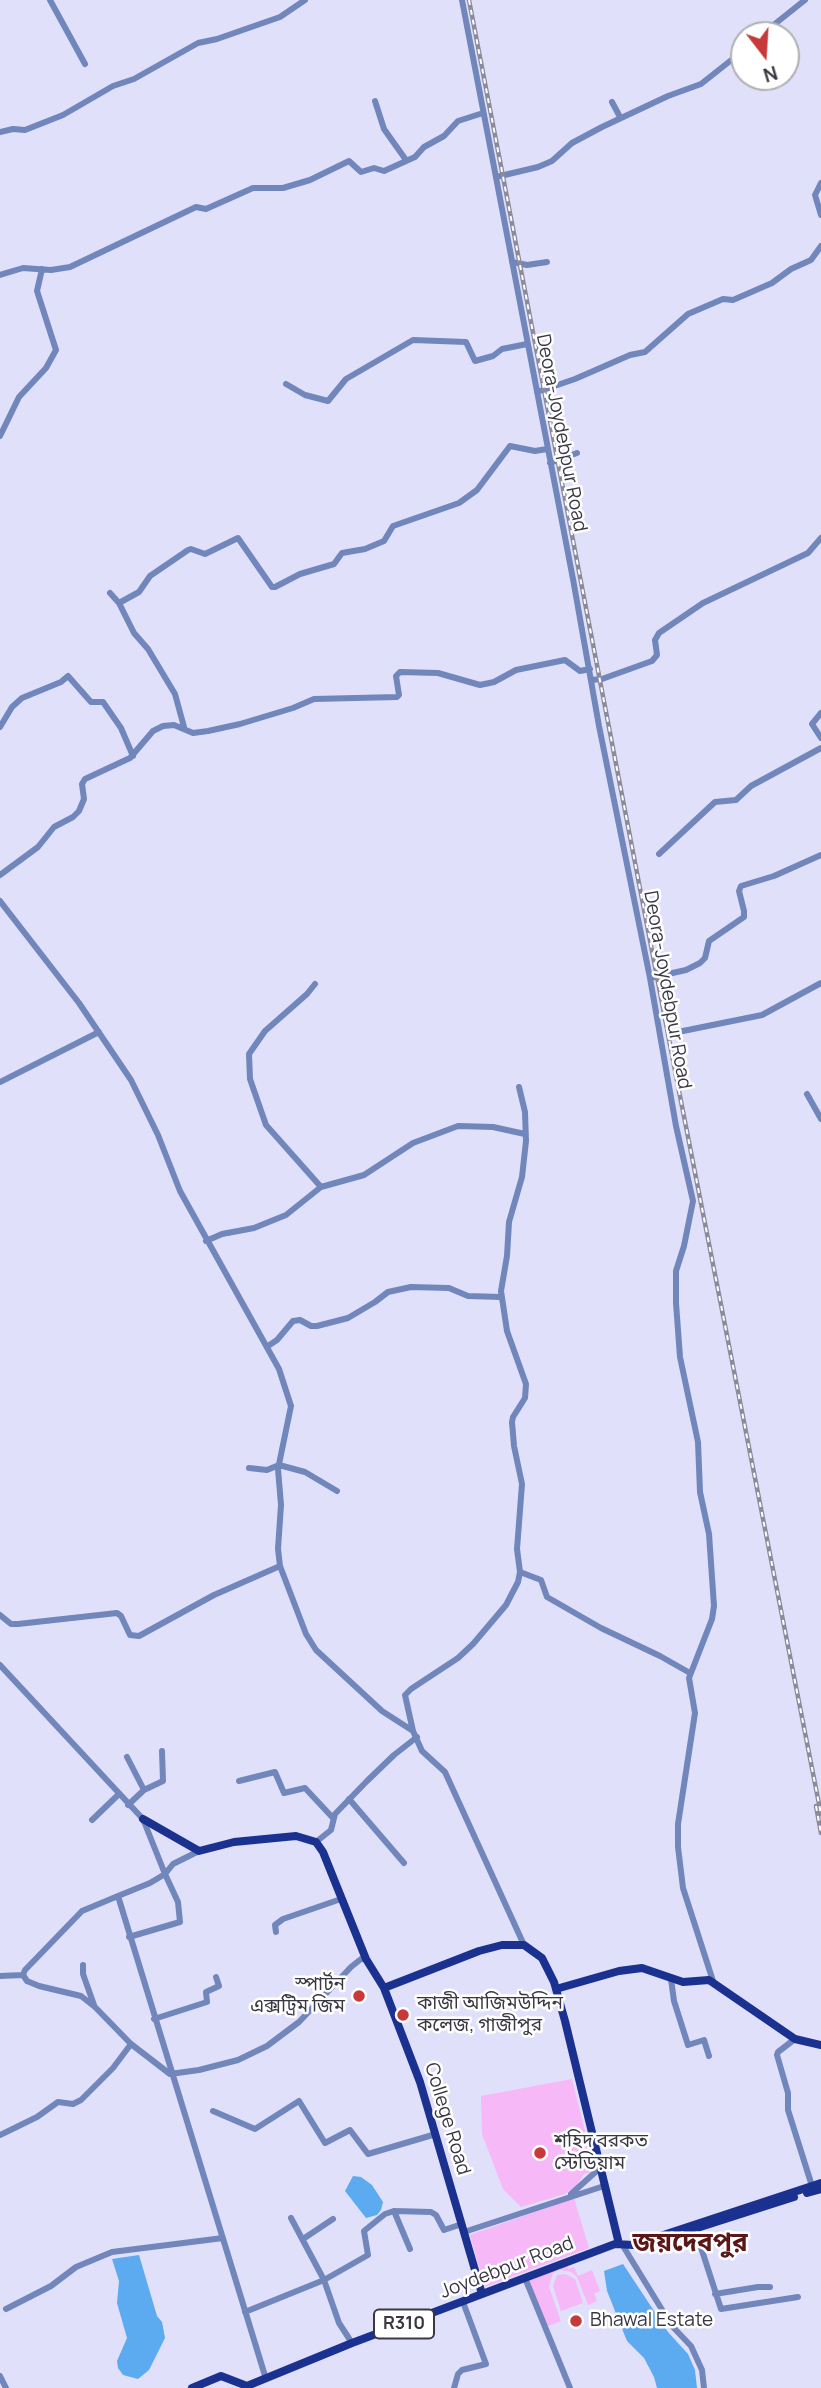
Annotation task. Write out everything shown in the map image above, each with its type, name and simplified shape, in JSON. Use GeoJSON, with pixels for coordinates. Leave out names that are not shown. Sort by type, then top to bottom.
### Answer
{"type":"FeatureCollection","features":[{"type":"Feature","properties":{"kind":"main road"},"geometry":{"type":"LineString","coordinates":[[142,1819],[199,1851],[234,1842],[296,1836],[316,1842]]}},
{"type":"Feature","properties":{"kind":"main road","name":"College Road"},"geometry":{"type":"LineString","coordinates":[[316,1842],[323,1852],[366,1959],[384,1988],[420,2082],[482,2294]]}},
{"type":"Feature","properties":{"kind":"main road"},"geometry":{"type":"LineString","coordinates":[[384,1988],[479,1951],[502,1945],[524,1945],[542,1958],[556,1989],[621,2245]]}},
{"type":"Feature","properties":{"kind":"main road"},"geometry":{"type":"LineString","coordinates":[[556,1989],[629,1969],[651,1970],[671,1979],[690,1983],[713,1981],[795,2039],[821,2045]]}},
{"type":"Feature","properties":{"kind":"main road","name":"Joydebpur Road"},"geometry":{"type":"LineString","coordinates":[[680,2230],[695,2229],[816,2188],[821,2183]]}},
{"type":"Feature","properties":{"kind":"main road","name":"Joydebpur Road"},"geometry":{"type":"LineString","coordinates":[[192,2388],[221,2376],[246,2387],[352,2343],[525,2278],[621,2245],[633,2245],[690,2225],[816,2188]]}},
{"type":"Feature","properties":{"kind":"street"},"geometry":{"type":"LineString","coordinates":[[50,0],[85,64]]}},
{"type":"Feature","properties":{"kind":"street"},"geometry":{"type":"LineString","coordinates":[[0,132],[25,130],[63,115],[103,91],[134,79],[198,43],[280,17],[305,0]]}},
{"type":"Feature","properties":{"kind":"street","name":"Deora-Joydebpur Road"},"geometry":{"type":"LineString","coordinates":[[462,0],[676,1126],[693,1201],[676,1272],[676,1303],[680,1357],[698,1442],[700,1492],[709,1534],[714,1606],[699,1655],[690,1673],[695,1713],[678,1824],[679,1858],[688,1907],[713,1981]]}},
{"type":"Feature","properties":{"kind":"street"},"geometry":{"type":"LineString","coordinates":[[779,21],[805,0]]}},
{"type":"Feature","properties":{"kind":"street"},"geometry":{"type":"LineString","coordinates":[[496,177],[552,161],[572,143],[620,117],[701,84],[730,61]]}},
{"type":"Feature","properties":{"kind":"street"},"geometry":{"type":"LineString","coordinates":[[375,102],[384,129],[406,160]]}},
{"type":"Feature","properties":{"kind":"street"},"geometry":{"type":"LineString","coordinates":[[612,102],[620,117]]}},
{"type":"Feature","properties":{"kind":"street"},"geometry":{"type":"LineString","coordinates":[[0,275],[23,268],[42,270],[69,267],[196,207],[206,209],[253,188],[283,188],[349,161],[362,172],[373,168],[384,171],[415,157],[428,144],[443,137],[458,121],[483,113]]}},
{"type":"Feature","properties":{"kind":"street"},"geometry":{"type":"LineString","coordinates":[[821,183],[815,195],[821,215]]}},
{"type":"Feature","properties":{"kind":"street"},"geometry":{"type":"LineString","coordinates":[[537,392],[630,355],[646,352],[688,314],[723,299],[733,300],[772,283],[791,269],[811,261],[821,246]]}},
{"type":"Feature","properties":{"kind":"street"},"geometry":{"type":"LineString","coordinates":[[512,262],[527,265],[547,262]]}},
{"type":"Feature","properties":{"kind":"street"},"geometry":{"type":"LineString","coordinates":[[0,436],[19,397],[46,368],[57,350],[37,291],[42,270]]}},
{"type":"Feature","properties":{"kind":"street"},"geometry":{"type":"LineString","coordinates":[[286,383],[305,395],[328,401],[346,379],[411,340],[466,342],[475,361],[494,355],[502,349],[527,344]]}},
{"type":"Feature","properties":{"kind":"street"},"geometry":{"type":"LineString","coordinates":[[119,603],[139,592],[150,576],[190,549],[205,554],[238,538],[274,588],[300,574],[334,564],[342,553],[365,549],[384,541],[393,526],[459,503],[477,490],[510,446],[535,452],[547,449]]}},
{"type":"Feature","properties":{"kind":"street"},"geometry":{"type":"LineString","coordinates":[[550,463],[577,453]]}},
{"type":"Feature","properties":{"kind":"street"},"geometry":{"type":"LineString","coordinates":[[591,680],[602,679],[652,661],[657,656],[655,640],[659,633],[704,603],[808,552],[821,538]]}},
{"type":"Feature","properties":{"kind":"street"},"geometry":{"type":"LineString","coordinates":[[110,593],[119,603],[134,633],[148,649],[175,694],[184,727]]}},
{"type":"Feature","properties":{"kind":"street"},"geometry":{"type":"LineString","coordinates":[[0,876],[45,841],[54,827],[79,811],[84,799],[82,784],[85,779],[133,755],[153,731],[163,726],[184,727],[192,733],[208,731],[267,716],[314,699],[397,696],[396,676],[400,672],[438,673],[480,685],[494,682],[516,670],[565,660],[580,671],[590,669]]}},
{"type":"Feature","properties":{"kind":"street"},"geometry":{"type":"LineString","coordinates":[[0,727],[12,707],[22,698],[68,677],[91,702],[103,702],[121,728],[133,755]]}},
{"type":"Feature","properties":{"kind":"street"},"geometry":{"type":"LineString","coordinates":[[821,713],[812,724],[821,738]]}},
{"type":"Feature","properties":{"kind":"street"},"geometry":{"type":"LineString","coordinates":[[659,854],[715,802],[736,800],[751,786],[821,748]]}},
{"type":"Feature","properties":{"kind":"street"},"geometry":{"type":"LineString","coordinates":[[650,978],[686,970],[705,958],[709,941],[744,917],[739,891],[741,886],[774,876],[821,855]]}},
{"type":"Feature","properties":{"kind":"street"},"geometry":{"type":"LineString","coordinates":[[0,901],[99,1032],[131,1080],[180,1191],[268,1346],[286,1386],[291,1406],[277,1478],[281,1505],[278,1549],[280,1566],[311,1644],[382,1711],[415,1734]]}},
{"type":"Feature","properties":{"kind":"street"},"geometry":{"type":"LineString","coordinates":[[678,1032],[762,1015],[821,983]]}},
{"type":"Feature","properties":{"kind":"street"},"geometry":{"type":"LineString","coordinates":[[315,984],[265,1031],[249,1054],[250,1079],[266,1125],[321,1187]]}},
{"type":"Feature","properties":{"kind":"street"},"geometry":{"type":"LineString","coordinates":[[0,1082],[99,1032]]}},
{"type":"Feature","properties":{"kind":"street"},"geometry":{"type":"LineString","coordinates":[[519,1087],[525,1112],[522,1177],[509,1222],[501,1297],[507,1331],[526,1384],[525,1398],[512,1422],[522,1484],[517,1549],[520,1572],[506,1605],[473,1644],[458,1658],[405,1695],[405,1704],[422,1751],[445,1772],[524,1945]]}},
{"type":"Feature","properties":{"kind":"street"},"geometry":{"type":"LineString","coordinates":[[807,1094],[821,1119]]}},
{"type":"Feature","properties":{"kind":"street"},"geometry":{"type":"LineString","coordinates":[[206,1241],[222,1234],[254,1228],[286,1215],[321,1187],[364,1175],[413,1143],[458,1126],[493,1127],[525,1135]]}},
{"type":"Feature","properties":{"kind":"street"},"geometry":{"type":"LineString","coordinates":[[268,1346],[277,1340],[293,1321],[300,1320],[317,1326],[348,1318],[388,1292],[400,1289],[449,1288],[468,1296],[501,1297]]}},
{"type":"Feature","properties":{"kind":"street"},"geometry":{"type":"LineString","coordinates":[[249,1468],[267,1470],[279,1465],[305,1472],[337,1491]]}},
{"type":"Feature","properties":{"kind":"street"},"geometry":{"type":"LineString","coordinates":[[0,1615],[11,1624],[18,1624],[117,1613],[131,1635],[139,1636],[214,1595],[280,1566]]}},
{"type":"Feature","properties":{"kind":"street"},"geometry":{"type":"LineString","coordinates":[[520,1572],[541,1580],[547,1597],[690,1673]]}},
{"type":"Feature","properties":{"kind":"street"},"geometry":{"type":"LineString","coordinates":[[0,1665],[142,1819],[178,1902],[182,1920],[130,1937]]}},
{"type":"Feature","properties":{"kind":"street"},"geometry":{"type":"LineString","coordinates":[[316,1842],[331,1830],[333,1818],[349,1799],[415,1734]]}},
{"type":"Feature","properties":{"kind":"street"},"geometry":{"type":"LineString","coordinates":[[128,1805],[144,1790],[163,1781],[162,1751]]}},
{"type":"Feature","properties":{"kind":"street"},"geometry":{"type":"LineString","coordinates":[[127,1757],[144,1790]]}},
{"type":"Feature","properties":{"kind":"street"},"geometry":{"type":"LineString","coordinates":[[239,1781],[275,1772],[284,1793],[305,1788],[333,1818]]}},
{"type":"Feature","properties":{"kind":"street"},"geometry":{"type":"LineString","coordinates":[[92,1820],[119,1794]]}},
{"type":"Feature","properties":{"kind":"street"},"geometry":{"type":"LineString","coordinates":[[349,1799],[404,1863]]}},
{"type":"Feature","properties":{"kind":"street"},"geometry":{"type":"LineString","coordinates":[[199,1851],[173,1864],[165,1874],[150,1883],[82,1911],[24,1970],[23,1975],[27,1981],[80,1996],[95,2007],[131,2045],[170,2074],[238,2060],[267,2046],[299,2022],[351,1967],[359,1960],[366,1959]]}},
{"type":"Feature","properties":{"kind":"street"},"geometry":{"type":"LineString","coordinates":[[117,1896],[266,2379]]}},
{"type":"Feature","properties":{"kind":"street"},"geometry":{"type":"LineString","coordinates":[[276,1932],[275,1925],[283,1919],[341,1899]]}},
{"type":"Feature","properties":{"kind":"street"},"geometry":{"type":"LineString","coordinates":[[83,1965],[83,1974],[95,2007]]}},
{"type":"Feature","properties":{"kind":"street"},"geometry":{"type":"LineString","coordinates":[[0,1976],[23,1975]]}},
{"type":"Feature","properties":{"kind":"street"},"geometry":{"type":"LineString","coordinates":[[154,2020],[206,2002],[206,1992],[218,1987],[216,1977]]}},
{"type":"Feature","properties":{"kind":"street"},"geometry":{"type":"LineString","coordinates":[[671,1979],[674,2001],[688,2045],[704,2040],[709,2056]]}},
{"type":"Feature","properties":{"kind":"street"},"geometry":{"type":"LineString","coordinates":[[795,2039],[777,2055],[788,2093],[788,2110],[816,2188]]}},
{"type":"Feature","properties":{"kind":"street"},"geometry":{"type":"LineString","coordinates":[[0,2135],[37,2117],[58,2102],[73,2104],[81,2100],[113,2068],[131,2045]]}},
{"type":"Feature","properties":{"kind":"street"},"geometry":{"type":"LineString","coordinates":[[213,2111],[255,2129],[299,2101],[324,2143],[350,2130],[368,2154],[436,2134]]}},
{"type":"Feature","properties":{"kind":"street"},"geometry":{"type":"LineString","coordinates":[[570,2196],[600,2168]]}},
{"type":"Feature","properties":{"kind":"street"},"geometry":{"type":"LineString","coordinates":[[245,2312],[324,2280],[368,2255],[364,2231],[385,2214],[394,2211],[431,2212],[436,2215],[444,2230],[463,2228],[604,2186]]}},
{"type":"Feature","properties":{"kind":"street"},"geometry":{"type":"LineString","coordinates":[[394,2211],[410,2249]]}},
{"type":"Feature","properties":{"kind":"street"},"geometry":{"type":"LineString","coordinates":[[291,2218],[324,2280],[339,2323],[352,2343]]}},
{"type":"Feature","properties":{"kind":"street"},"geometry":{"type":"LineString","coordinates":[[303,2239],[333,2219]]}},
{"type":"Feature","properties":{"kind":"street"},"geometry":{"type":"LineString","coordinates":[[695,2229],[719,2306],[723,2309],[798,2297]]}},
{"type":"Feature","properties":{"kind":"street"},"geometry":{"type":"LineString","coordinates":[[6,2309],[51,2286],[76,2267],[112,2252],[223,2238]]}},
{"type":"Feature","properties":{"kind":"street"},"geometry":{"type":"LineString","coordinates":[[621,2245],[672,2326],[691,2346],[702,2370],[704,2388]]}},
{"type":"Feature","properties":{"kind":"street"},"geometry":{"type":"LineString","coordinates":[[525,2278],[570,2388]]}},
{"type":"Feature","properties":{"kind":"street"},"geometry":{"type":"LineString","coordinates":[[715,2294],[770,2287]]}},
{"type":"Feature","properties":{"kind":"street"},"geometry":{"type":"LineString","coordinates":[[454,2388],[462,2370],[486,2364],[463,2302]]}},
{"type":"Feature","properties":{"kind":"street"},"geometry":{"type":"LineString","coordinates":[[0,2376],[6,2388]]}},
{"type":"Feature","properties":{"kind":"shaded area","name":"শহিদ বরকত স্টেডিয়াম"},"geometry":{"type":"Polygon","coordinates":[[[572,2079],[595,2171],[584,2174],[577,2185],[565,2194],[521,2207],[503,2189],[482,2134],[481,2096],[572,2079]]]}},
{"type":"Feature","properties":{"kind":"shaded area"},"geometry":{"type":"Polygon","coordinates":[[[574,2198],[589,2248],[485,2287],[470,2235],[574,2198]]]}},
{"type":"Feature","properties":{"kind":"shaded area"},"geometry":{"type":"Polygon","coordinates":[[[567,2265],[569,2269],[574,2267],[578,2276],[592,2270],[600,2291],[594,2294],[597,2301],[588,2305],[577,2277],[571,2272],[561,2270],[560,2267],[567,2265]]]}},
{"type":"Feature","properties":{"kind":"shaded area"},"geometry":{"type":"Polygon","coordinates":[[[556,2268],[549,2287],[561,2321],[546,2327],[528,2279],[556,2268]]]}},
{"type":"Feature","properties":{"kind":"shaded area"},"geometry":{"type":"Polygon","coordinates":[[[565,2274],[575,2279],[583,2303],[561,2311],[553,2286],[557,2275],[565,2274]]]}},
{"type":"Feature","properties":{"kind":"water"},"geometry":{"type":"Polygon","coordinates":[[[353,2176],[361,2177],[372,2185],[383,2202],[377,2215],[366,2218],[345,2191],[353,2176]]]}},
{"type":"Feature","properties":{"kind":"water"},"geometry":{"type":"Polygon","coordinates":[[[139,2255],[165,2338],[149,2370],[138,2379],[123,2375],[118,2368],[117,2361],[127,2338],[117,2303],[119,2281],[112,2259],[139,2255]]]}},
{"type":"Feature","properties":{"kind":"water"},"geometry":{"type":"Polygon","coordinates":[[[623,2264],[668,2332],[688,2354],[695,2370],[697,2388],[657,2388],[644,2358],[627,2341],[607,2291],[604,2271],[623,2264]]]}},
{"type":"Feature","properties":{"kind":"railway"},"geometry":{"type":"LineString","coordinates":[[469,0],[821,1814]]}},
{"type":"Feature","properties":{"kind":"railway"},"geometry":{"type":"LineString","coordinates":[[816,1806],[821,1833]]}},
{"type":"Feature","properties":{"kind":"place","name":"স্পার্টন এক্সট্রিম জিম"},"geometry":{"type":"Point","coordinates":[359,1996]}},
{"type":"Feature","properties":{"kind":"place","name":"কাজী আজিমউদ্দিন কলেজ, গাজীপুর"},"geometry":{"type":"Point","coordinates":[403,2015]}},
{"type":"Feature","properties":{"kind":"place","name":"শহিদ বরকত স্টেডিয়াম"},"geometry":{"type":"Point","coordinates":[540,2153]}},
{"type":"Feature","properties":{"kind":"place","name":"Bhawal Estate"},"geometry":{"type":"Point","coordinates":[576,2321]}},
{"type":"Feature","properties":{"kind":"district","name":"জয়দেবপুর"},"geometry":{"type":"Point","coordinates":[690,2244]}}]}
